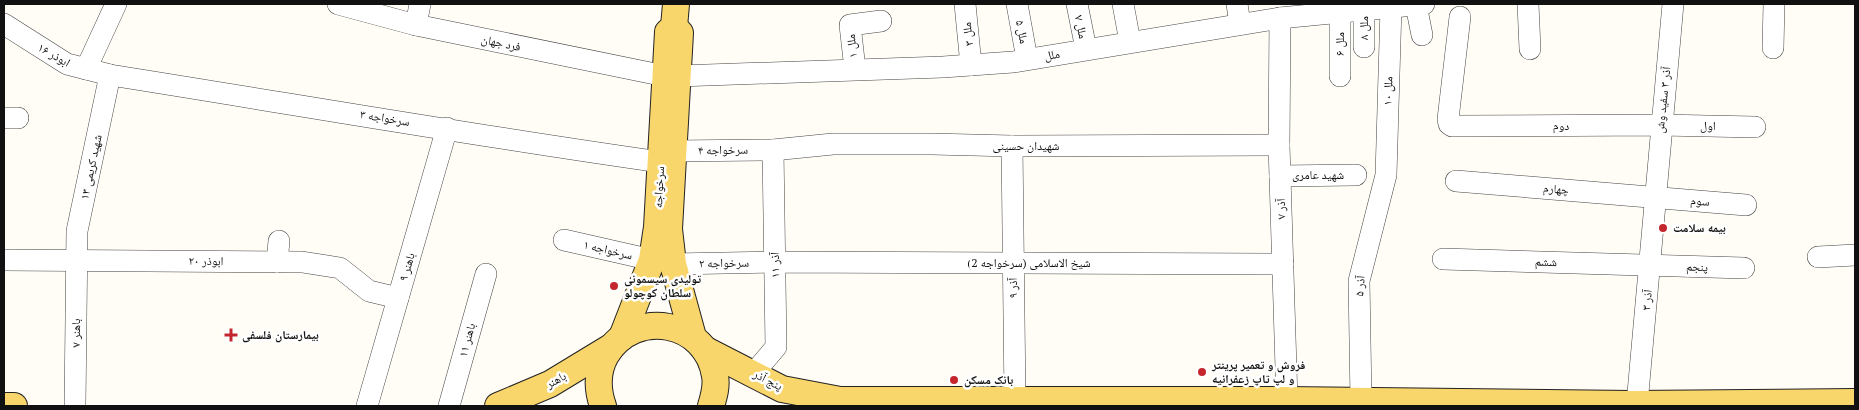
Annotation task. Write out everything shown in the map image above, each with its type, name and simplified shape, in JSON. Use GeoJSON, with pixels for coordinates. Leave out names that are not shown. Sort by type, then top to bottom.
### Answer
{"type":"FeatureCollection","features":[{"type":"Feature","properties":{"kind":"main road","name":"سرخواجه"},"geometry":{"type":"LineString","coordinates":[[603,406],[598,390],[603,360],[616,342],[663,262],[669,229],[667,157],[674,24]]}},
{"type":"Feature","properties":{"kind":"main road","name":"سرخواجه"},"geometry":{"type":"LineString","coordinates":[[663,262],[699,343],[712,362],[716,377],[715,392],[711,406]]}},
{"type":"Feature","properties":{"kind":"main road","name":"باهنر"},"geometry":{"type":"LineString","coordinates":[[498,406],[550,384],[635,329],[650,325],[665,326],[680,330],[699,343]]}},
{"type":"Feature","properties":{"kind":"main road","name":"پنج آذر"},"geometry":{"type":"LineString","coordinates":[[699,343],[782,389],[840,400],[1361,400],[1759,405],[1855,402]]}},
{"type":"Feature","properties":{"kind":"main road"},"geometry":{"type":"LineString","coordinates":[[4,406],[14,406]]}},
{"type":"Feature","properties":{"kind":"street","name":"فرد جهان"},"geometry":{"type":"LineString","coordinates":[[338,4],[416,25],[671,76]]}},
{"type":"Feature","properties":{"kind":"street"},"geometry":{"type":"LineString","coordinates":[[416,25],[420,4]]}},
{"type":"Feature","properties":{"kind":"street","name":"ملل ۳"},"geometry":{"type":"LineString","coordinates":[[964,4],[971,65]]}},
{"type":"Feature","properties":{"kind":"street","name":"ملل ۵"},"geometry":{"type":"LineString","coordinates":[[1017,4],[1028,59]]}},
{"type":"Feature","properties":{"kind":"street","name":"۷ ملل"},"geometry":{"type":"LineString","coordinates":[[1077,4],[1086,50]]}},
{"type":"Feature","properties":{"kind":"street"},"geometry":{"type":"LineString","coordinates":[[1123,4],[1130,42]]}},
{"type":"Feature","properties":{"kind":"street"},"geometry":{"type":"LineString","coordinates":[[1420,4],[1422,35]]}},
{"type":"Feature","properties":{"kind":"street","name":"ملل"},"geometry":{"type":"LineString","coordinates":[[671,76],[855,69],[943,68],[1028,59],[1130,42],[1238,14],[1280,18],[1310,9],[1340,12],[1420,4]]}},
{"type":"Feature","properties":{"kind":"street"},"geometry":{"type":"LineString","coordinates":[[1528,4],[1530,49]]}},
{"type":"Feature","properties":{"kind":"street","name":"آذر ۳ سفید وش"},"geometry":{"type":"LineString","coordinates":[[1655,197],[1673,4]]}},
{"type":"Feature","properties":{"kind":"street"},"geometry":{"type":"LineString","coordinates":[[1773,48],[1774,4]]}},
{"type":"Feature","properties":{"kind":"street"},"geometry":{"type":"LineString","coordinates":[[86,69],[116,5]]}},
{"type":"Feature","properties":{"kind":"street","name":"۱۰ ملل"},"geometry":{"type":"LineString","coordinates":[[1386,175],[1391,7]]}},
{"type":"Feature","properties":{"kind":"street","name":"۸ ملل"},"geometry":{"type":"LineString","coordinates":[[1364,9],[1364,47]]}},
{"type":"Feature","properties":{"kind":"street","name":"۶ ملل"},"geometry":{"type":"LineString","coordinates":[[1340,12],[1340,76]]}},
{"type":"Feature","properties":{"kind":"street","name":"دوم"},"geometry":{"type":"LineString","coordinates":[[1460,16],[1448,119],[1449,124],[1452,126],[1661,125]]}},
{"type":"Feature","properties":{"kind":"street","name":"آذر ۷"},"geometry":{"type":"LineString","coordinates":[[1280,18],[1279,145],[1287,400]]}},
{"type":"Feature","properties":{"kind":"street","name":"ملل ۱"},"geometry":{"type":"LineString","coordinates":[[855,69],[850,25],[881,21]]}},
{"type":"Feature","properties":{"kind":"street","name":"۱۶ ابوذر"},"geometry":{"type":"LineString","coordinates":[[4,24],[67,64],[110,75]]}},
{"type":"Feature","properties":{"kind":"street","name":"سرخواجه ۳"},"geometry":{"type":"LineString","coordinates":[[110,75],[447,128],[522,142],[667,157]]}},
{"type":"Feature","properties":{"kind":"street","name":"۱۳ شهید کریمی"},"geometry":{"type":"LineString","coordinates":[[76,260],[77,231],[110,75]]}},
{"type":"Feature","properties":{"kind":"street","name":"اول"},"geometry":{"type":"LineString","coordinates":[[1661,125],[1754,127]]}},
{"type":"Feature","properties":{"kind":"street","name":"۹ باهنر"},"geometry":{"type":"LineString","coordinates":[[368,406],[447,128]]}},
{"type":"Feature","properties":{"kind":"street","name":"شهیدان حسینی"},"geometry":{"type":"LineString","coordinates":[[773,150],[833,144],[1012,146],[1279,145]]}},
{"type":"Feature","properties":{"kind":"street","name":"۹ آذر"},"geometry":{"type":"LineString","coordinates":[[1012,146],[1015,400]]}},
{"type":"Feature","properties":{"kind":"street","name":"سرخواجه ۴"},"geometry":{"type":"LineString","coordinates":[[667,157],[773,150]]}},
{"type":"Feature","properties":{"kind":"street","name":"آذر ۱۱"},"geometry":{"type":"LineString","coordinates":[[754,373],[776,347],[773,150]]}},
{"type":"Feature","properties":{"kind":"street","name":"شهید عامری"},"geometry":{"type":"LineString","coordinates":[[1280,176],[1356,175]]}},
{"type":"Feature","properties":{"kind":"street","name":"آذر ۵"},"geometry":{"type":"LineString","coordinates":[[1361,400],[1359,281],[1386,175]]}},
{"type":"Feature","properties":{"kind":"street","name":"چهارم"},"geometry":{"type":"LineString","coordinates":[[1456,181],[1655,197]]}},
{"type":"Feature","properties":{"kind":"street","name":"سوم"},"geometry":{"type":"LineString","coordinates":[[1655,197],[1746,205]]}},
{"type":"Feature","properties":{"kind":"street","name":"۳ آذر"},"geometry":{"type":"LineString","coordinates":[[1637,404],[1655,197]]}},
{"type":"Feature","properties":{"kind":"street","name":"سرخواجه ۱"},"geometry":{"type":"LineString","coordinates":[[564,240],[663,262]]}},
{"type":"Feature","properties":{"kind":"street","name":"ابوذر ۲۰"},"geometry":{"type":"LineString","coordinates":[[4,260],[76,260],[278,251],[302,262],[340,268],[369,291],[398,298]]}},
{"type":"Feature","properties":{"kind":"street"},"geometry":{"type":"LineString","coordinates":[[1818,257],[1855,255]]}},
{"type":"Feature","properties":{"kind":"street","name":"ششم"},"geometry":{"type":"LineString","coordinates":[[1443,258],[1650,265]]}},
{"type":"Feature","properties":{"kind":"street","name":"باهنر ۷"},"geometry":{"type":"LineString","coordinates":[[76,260],[76,406]]}},
{"type":"Feature","properties":{"kind":"street","name":"سرخواجه ۲"},"geometry":{"type":"LineString","coordinates":[[663,262],[775,262]]}},
{"type":"Feature","properties":{"kind":"street","name":"شیخ الاسلامی (سرخواجه 2)"},"geometry":{"type":"LineString","coordinates":[[775,262],[1283,264]]}},
{"type":"Feature","properties":{"kind":"street","name":"پنجم"},"geometry":{"type":"LineString","coordinates":[[1650,265],[1744,268]]}},
{"type":"Feature","properties":{"kind":"street","name":"باهنر ۱۱"},"geometry":{"type":"LineString","coordinates":[[449,406],[486,274]]}},
{"type":"Feature","properties":{"kind":"place","name":"بیمه سلامت"},"geometry":{"type":"Point","coordinates":[1663,228]}},
{"type":"Feature","properties":{"kind":"place","name":"تولیدی سیسمونی سلطان کوچولو"},"geometry":{"type":"Point","coordinates":[614,286]}},
{"type":"Feature","properties":{"kind":"place","name":"بیمارستان فلسفی"},"geometry":{"type":"Point","coordinates":[231,335]}},
{"type":"Feature","properties":{"kind":"place","name":"فروش و تعمیر پرینتر و لپ تاپ زعفرانیه"},"geometry":{"type":"Point","coordinates":[1202,372]}},
{"type":"Feature","properties":{"kind":"place","name":"بانک مسکن"},"geometry":{"type":"Point","coordinates":[954,380]}}]}
